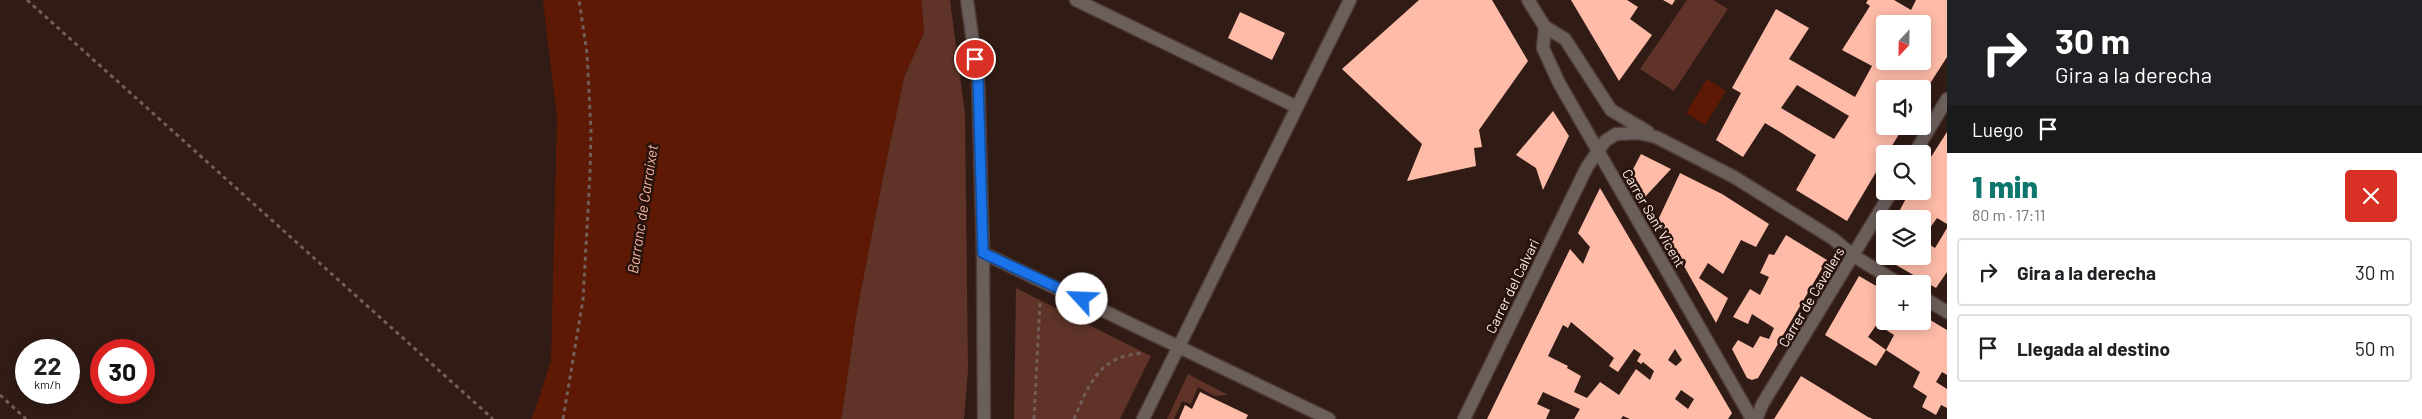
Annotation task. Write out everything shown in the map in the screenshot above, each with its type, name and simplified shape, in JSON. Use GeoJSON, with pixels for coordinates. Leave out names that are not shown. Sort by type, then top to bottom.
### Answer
{"type":"FeatureCollection","features":[{"type":"Feature","properties":{"kind":"street"},"geometry":{"type":"LineString","coordinates":[[967,0],[978,78],[983,253],[984,419]]}},
{"type":"Feature","properties":{"kind":"street"},"geometry":{"type":"LineString","coordinates":[[1076,0],[1297,107]]}},
{"type":"Feature","properties":{"kind":"street"},"geometry":{"type":"LineString","coordinates":[[1143,419],[1350,0]]}},
{"type":"Feature","properties":{"kind":"street"},"geometry":{"type":"LineString","coordinates":[[1530,1],[1545,27],[1565,39],[1611,110],[1656,137],[1734,177],[1832,238],[1854,256],[1885,275]]}},
{"type":"Feature","properties":{"kind":"street","name":"Carrer Sant Vicent"},"geometry":{"type":"LineString","coordinates":[[1545,27],[1543,48],[1560,83],[1752,419]]}},
{"type":"Feature","properties":{"kind":"street"},"geometry":{"type":"LineString","coordinates":[[1919,145],[1947,99]]}},
{"type":"Feature","properties":{"kind":"street","name":"Carrer del Calvari"},"geometry":{"type":"LineString","coordinates":[[1464,419],[1587,167],[1598,150],[1605,141],[1616,134],[1637,133],[1656,137]]}},
{"type":"Feature","properties":{"kind":"street","name":"Carrer de Cavallers"},"geometry":{"type":"LineString","coordinates":[[1756,419],[1763,404],[1887,200]]}},
{"type":"Feature","properties":{"kind":"street"},"geometry":{"type":"LineString","coordinates":[[983,253],[1329,419]]}},
{"type":"Feature","properties":{"kind":"street"},"geometry":{"type":"LineString","coordinates":[[1931,302],[1947,312]]}},
{"type":"Feature","properties":{"kind":"path"},"geometry":{"type":"LineString","coordinates":[[27,0],[493,419]]}},
{"type":"Feature","properties":{"kind":"path"},"geometry":{"type":"LineString","coordinates":[[563,419],[583,300],[590,173],[591,131],[587,53],[579,0]]}},
{"type":"Feature","properties":{"kind":"path"},"geometry":{"type":"LineString","coordinates":[[1034,419],[1040,295]]}},
{"type":"Feature","properties":{"kind":"path"},"geometry":{"type":"LineString","coordinates":[[1074,419],[1088,386],[1101,369],[1129,354],[1153,352]]}},
{"type":"Feature","properties":{"kind":"path"},"geometry":{"type":"LineString","coordinates":[[0,395],[26,419]]}},
{"type":"Feature","properties":{"kind":"shaded area"},"geometry":{"type":"Polygon","coordinates":[[[921,0],[950,0],[965,114],[968,371],[964,419],[841,419],[857,310],[904,77],[924,32],[921,0]]]}},
{"type":"Feature","properties":{"kind":"shaded area"},"geometry":{"type":"Polygon","coordinates":[[[1687,0],[1713,0],[1728,9],[1674,91],[1640,69],[1687,0]]]}},
{"type":"Feature","properties":{"kind":"shaded area"},"geometry":{"type":"Polygon","coordinates":[[[1016,288],[1151,356],[1120,419],[1014,419],[1016,288]]]}},
{"type":"Feature","properties":{"kind":"shaded area"},"geometry":{"type":"Polygon","coordinates":[[[1188,374],[1228,395],[1215,396],[1198,387],[1191,404],[1182,401],[1174,419],[1167,419],[1188,374]]]}},
{"type":"Feature","properties":{"kind":"water","name":"Barranc de Carraixet"},"geometry":{"type":"Polygon","coordinates":[[[543,0],[921,0],[924,32],[904,77],[857,310],[841,419],[532,419],[551,361],[557,118],[543,0]]]}},
{"type":"Feature","properties":{"kind":"water"},"geometry":{"type":"Polygon","coordinates":[[[1707,79],[1726,91],[1705,125],[1686,113],[1707,79]]]}},
{"type":"Feature","properties":{"kind":"building"},"geometry":{"type":"Polygon","coordinates":[[[1419,0],[1492,0],[1528,61],[1479,130],[1482,147],[1474,148],[1476,166],[1407,181],[1422,144],[1342,69],[1419,0]]]}},
{"type":"Feature","properties":{"kind":"building"},"geometry":{"type":"Polygon","coordinates":[[[1571,0],[1627,0],[1638,7],[1630,19],[1652,35],[1619,81],[1571,0]]]}},
{"type":"Feature","properties":{"kind":"building"},"geometry":{"type":"Polygon","coordinates":[[[1663,0],[1675,0],[1672,5],[1663,0]]]}},
{"type":"Feature","properties":{"kind":"building"},"geometry":{"type":"Polygon","coordinates":[[[1868,0],[1894,0],[1911,10],[1916,0],[1947,0],[1947,57],[1931,82],[1931,80],[1876,80],[1876,135],[1899,135],[1892,145],[1876,145],[1876,172],[1847,221],[1796,190],[1816,155],[1780,132],[1765,123],[1743,157],[1716,140],[1741,93],[1732,88],[1776,9],[1809,28],[1789,59],[1855,97],[1872,66],[1842,50],[1870,6],[1866,3],[1868,0]],[[1797,85],[1781,108],[1834,139],[1849,116],[1797,85]]]}},
{"type":"Feature","properties":{"kind":"building"},"geometry":{"type":"Polygon","coordinates":[[[1240,12],[1285,33],[1272,60],[1228,38],[1240,12]]]}},
{"type":"Feature","properties":{"kind":"building"},"geometry":{"type":"Polygon","coordinates":[[[1553,111],[1569,136],[1543,190],[1536,168],[1516,155],[1553,111]]]}},
{"type":"Feature","properties":{"kind":"building"},"geometry":{"type":"Polygon","coordinates":[[[1947,132],[1947,224],[1937,218],[1931,226],[1931,210],[1900,210],[1905,200],[1931,200],[1931,157],[1947,132]]]}},
{"type":"Feature","properties":{"kind":"building"},"geometry":{"type":"Polygon","coordinates":[[[1641,154],[1671,169],[1645,197],[1631,173],[1641,154]]]}},
{"type":"Feature","properties":{"kind":"building"},"geometry":{"type":"Polygon","coordinates":[[[1680,173],[1722,194],[1769,224],[1756,247],[1741,240],[1723,274],[1708,263],[1699,278],[1728,298],[1716,323],[1658,220],[1680,173]]]}},
{"type":"Feature","properties":{"kind":"building"},"geometry":{"type":"Polygon","coordinates":[[[1600,188],[1732,413],[1728,419],[1630,419],[1623,416],[1621,419],[1574,419],[1580,409],[1543,392],[1537,404],[1550,410],[1546,419],[1487,419],[1570,249],[1583,264],[1590,247],[1578,233],[1600,188]],[[1571,322],[1568,328],[1563,325],[1548,356],[1568,366],[1567,368],[1581,376],[1574,392],[1587,398],[1600,382],[1619,395],[1636,369],[1650,380],[1654,371],[1643,362],[1641,364],[1637,361],[1641,354],[1634,349],[1618,372],[1609,366],[1614,358],[1571,322]],[[1675,349],[1668,360],[1676,366],[1682,360],[1675,349]],[[1681,390],[1675,399],[1688,409],[1694,399],[1681,390]]]}},
{"type":"Feature","properties":{"kind":"building"},"geometry":{"type":"Polygon","coordinates":[[[1947,228],[1947,272],[1936,288],[1931,285],[1931,275],[1913,275],[1896,265],[1931,265],[1931,246],[1935,248],[1947,228]]]}},
{"type":"Feature","properties":{"kind":"building"},"geometry":{"type":"Polygon","coordinates":[[[1786,235],[1827,260],[1758,378],[1752,380],[1747,378],[1732,349],[1738,340],[1753,348],[1760,336],[1769,339],[1774,328],[1752,314],[1748,324],[1733,317],[1750,289],[1760,295],[1769,277],[1760,273],[1769,254],[1774,255],[1786,235]]]}},
{"type":"Feature","properties":{"kind":"building"},"geometry":{"type":"Polygon","coordinates":[[[1859,276],[1876,286],[1876,325],[1868,337],[1886,350],[1876,366],[1825,335],[1859,276]]]}},
{"type":"Feature","properties":{"kind":"building"},"geometry":{"type":"Polygon","coordinates":[[[1931,320],[1947,330],[1947,375],[1942,372],[1936,382],[1947,389],[1947,408],[1941,405],[1936,415],[1922,407],[1927,396],[1913,387],[1920,372],[1886,350],[1894,335],[1886,330],[1931,330],[1931,320]]]}},
{"type":"Feature","properties":{"kind":"building"},"geometry":{"type":"Polygon","coordinates":[[[1801,376],[1868,417],[1873,419],[1774,419],[1801,376]]]}},
{"type":"Feature","properties":{"kind":"building"},"geometry":{"type":"Polygon","coordinates":[[[1200,392],[1248,415],[1246,419],[1179,419],[1185,405],[1192,409],[1200,392]]]}},
{"type":"Feature","properties":{"kind":"route"},"geometry":{"type":"LineString","coordinates":[[975,59],[978,78],[983,253],[1082,299]]}}]}
